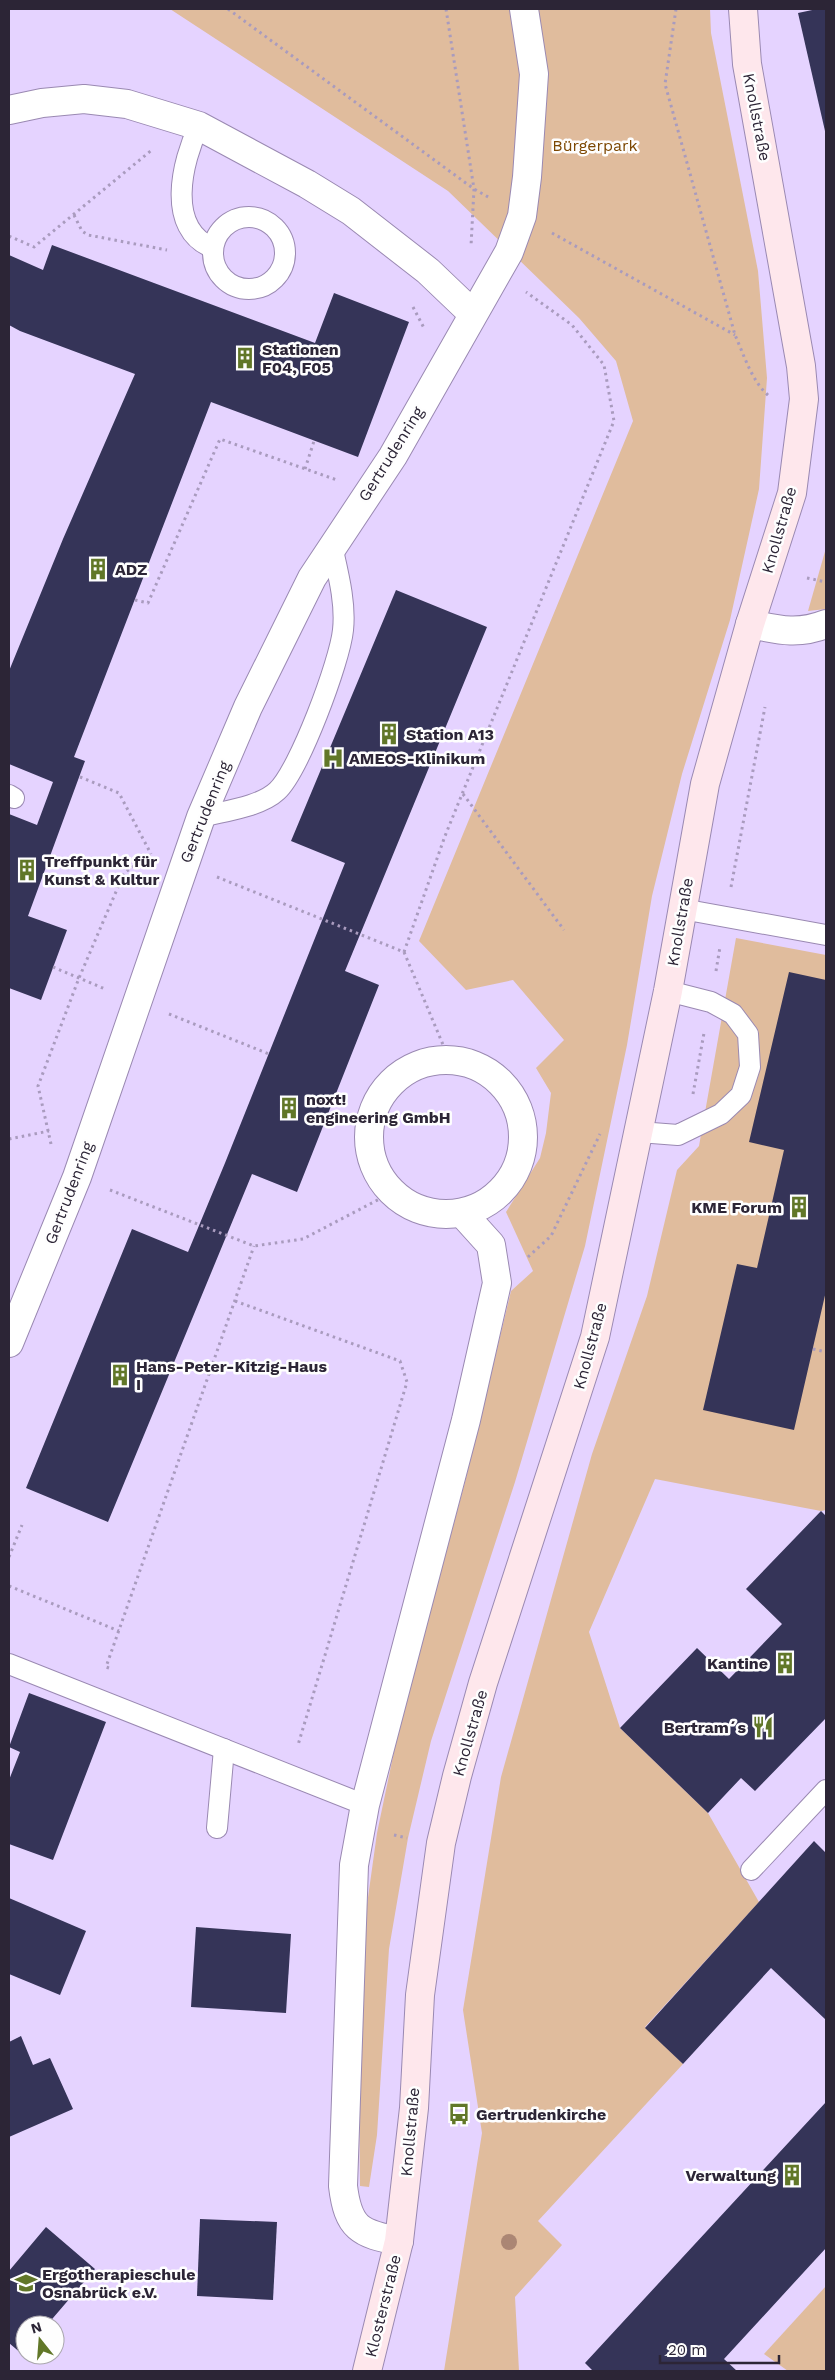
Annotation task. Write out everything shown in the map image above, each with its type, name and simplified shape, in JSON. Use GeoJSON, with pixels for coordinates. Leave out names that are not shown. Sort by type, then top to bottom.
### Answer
{"type":"FeatureCollection","features":[{"type":"Feature","properties":{"kind":"street","name":"Gertrudenring"},"geometry":{"type":"LineString","coordinates":[[9,1344],[77,1177],[201,817],[253,698],[312,578],[393,456],[508,252],[522,216],[527,178],[534,74],[524,9]]}},
{"type":"Feature","properties":{"kind":"street","name":"Knollstraße"},"geometry":{"type":"LineString","coordinates":[[399,2241],[414,2108],[420,1995],[442,1844],[457,1776],[484,1682],[594,1337],[668,991],[705,784],[750,624],[792,493],[804,399],[801,366],[747,64],[743,9]]}},
{"type":"Feature","properties":{"kind":"street"},"geometry":{"type":"LineString","coordinates":[[9,110],[42,103],[84,99],[127,104],[193,138],[307,184],[351,211],[428,271],[472,313]]}},
{"type":"Feature","properties":{"kind":"street"},"geometry":{"type":"LineString","coordinates":[[750,624],[790,632],[812,630],[826,624]]}},
{"type":"Feature","properties":{"kind":"street"},"geometry":{"type":"LineString","coordinates":[[449,1059],[474,1064],[493,1074],[510,1092],[522,1115],[525,1141],[516,1173],[495,1198],[463,1214],[447,1216],[416,1209],[391,1193],[371,1160],[368,1132],[378,1099],[398,1076],[426,1061],[449,1059]]}},
{"type":"Feature","properties":{"kind":"street"},"geometry":{"type":"LineString","coordinates":[[399,2241],[372,2236],[354,2223],[346,2206],[343,2186],[354,1865],[365,1805],[466,1420],[497,1283],[491,1245],[463,1214]]}},
{"type":"Feature","properties":{"kind":"street","name":"Klosterstraße"},"geometry":{"type":"LineString","coordinates":[[367,2371],[399,2241]]}},
{"type":"Feature","properties":{"kind":"lane"},"geometry":{"type":"LineString","coordinates":[[193,138],[182,178],[181,197],[190,230],[214,257]]}},
{"type":"Feature","properties":{"kind":"lane"},"geometry":{"type":"LineString","coordinates":[[201,817],[252,804],[277,791],[296,763],[333,670],[343,629],[341,589],[332,546]]}},
{"type":"Feature","properties":{"kind":"lane"},"geometry":{"type":"LineString","coordinates":[[682,909],[826,935]]}},
{"type":"Feature","properties":{"kind":"lane"},"geometry":{"type":"LineString","coordinates":[[639,1132],[678,1135],[721,1114],[741,1095],[750,1067],[748,1034],[732,1014],[711,1002],[668,991]]}},
{"type":"Feature","properties":{"kind":"lane"},"geometry":{"type":"LineString","coordinates":[[9,1664],[365,1805]]}},
{"type":"Feature","properties":{"kind":"lane"},"geometry":{"type":"LineString","coordinates":[[217,1828],[224,1749]]}},
{"type":"Feature","properties":{"kind":"lane"},"geometry":{"type":"LineString","coordinates":[[751,1870],[822,1802]]}},
{"type":"Feature","properties":{"kind":"path"},"geometry":{"type":"LineString","coordinates":[[228,9],[474,189],[735,335]]}},
{"type":"Feature","properties":{"kind":"path"},"geometry":{"type":"LineString","coordinates":[[446,9],[474,189]]}},
{"type":"Feature","properties":{"kind":"path"},"geometry":{"type":"LineString","coordinates":[[676,9],[665,84],[735,335],[749,367],[764,392],[770,397]]}},
{"type":"Feature","properties":{"kind":"path"},"geometry":{"type":"LineString","coordinates":[[9,236],[34,247],[166,139],[193,138]]}},
{"type":"Feature","properties":{"kind":"path"},"geometry":{"type":"LineString","coordinates":[[74,214],[82,231],[88,235],[180,253],[214,257]]}},
{"type":"Feature","properties":{"kind":"path"},"geometry":{"type":"LineString","coordinates":[[449,1059],[404,952],[462,794],[614,421],[604,364],[572,325],[537,298],[496,274]]}},
{"type":"Feature","properties":{"kind":"path"},"geometry":{"type":"LineString","coordinates":[[410,302],[424,329],[425,337]]}},
{"type":"Feature","properties":{"kind":"path"},"geometry":{"type":"LineString","coordinates":[[135,600],[148,603],[220,439],[345,482]]}},
{"type":"Feature","properties":{"kind":"path"},"geometry":{"type":"LineString","coordinates":[[305,469],[314,440]]}},
{"type":"Feature","properties":{"kind":"path"},"geometry":{"type":"LineString","coordinates":[[807,578],[826,582]]}},
{"type":"Feature","properties":{"kind":"path"},"geometry":{"type":"LineString","coordinates":[[80,776],[119,793],[151,854]]}},
{"type":"Feature","properties":{"kind":"path"},"geometry":{"type":"LineString","coordinates":[[462,794],[564,930]]}},
{"type":"Feature","properties":{"kind":"path"},"geometry":{"type":"LineString","coordinates":[[52,1153],[49,1130],[38,1086],[79,978],[124,873],[151,854],[156,848]]}},
{"type":"Feature","properties":{"kind":"path"},"geometry":{"type":"LineString","coordinates":[[184,864],[404,952]]}},
{"type":"Feature","properties":{"kind":"path"},"geometry":{"type":"LineString","coordinates":[[9,1139],[49,1130]]}},
{"type":"Feature","properties":{"kind":"path"},"geometry":{"type":"LineString","coordinates":[[497,1283],[551,1236],[602,1130]]}},
{"type":"Feature","properties":{"kind":"path"},"geometry":{"type":"LineString","coordinates":[[77,1177],[254,1246],[302,1239],[391,1193]]}},
{"type":"Feature","properties":{"kind":"path"},"geometry":{"type":"LineString","coordinates":[[115,1671],[106,1667],[254,1246]]}},
{"type":"Feature","properties":{"kind":"path"},"geometry":{"type":"LineString","coordinates":[[235,1301],[400,1361],[407,1382],[298,1745],[289,1741]]}},
{"type":"Feature","properties":{"kind":"path"},"geometry":{"type":"LineString","coordinates":[[813,1349],[826,1352]]}},
{"type":"Feature","properties":{"kind":"path"},"geometry":{"type":"LineString","coordinates":[[9,1557],[22,1525]]}},
{"type":"Feature","properties":{"kind":"path"},"geometry":{"type":"LineString","coordinates":[[9,1586],[119,1631]]}},
{"type":"Feature","properties":{"kind":"green space","name":"Bürgerpark"},"geometry":{"type":"Polygon","coordinates":[[[170,9],[710,9],[711,33],[758,271],[767,378],[759,489],[730,620],[682,774],[652,896],[627,1045],[585,1246],[515,1482],[431,1741],[408,1838],[389,1949],[377,2135],[369,2187],[360,2186],[359,2065],[365,1919],[377,1833],[400,1723],[465,1482],[511,1291],[533,1271],[506,1212],[540,1158],[546,1133],[551,1093],[536,1068],[564,1040],[513,980],[466,990],[419,941],[633,421],[616,361],[579,318],[448,191],[170,9]]]}},
{"type":"Feature","properties":{"kind":"green space"},"geometry":{"type":"Polygon","coordinates":[[[826,548],[826,609],[808,611],[826,548]]]}},
{"type":"Feature","properties":{"kind":"green space"},"geometry":{"type":"Polygon","coordinates":[[[736,938],[826,955],[826,1510],[821,1511],[655,1479],[589,1632],[620,1728],[708,1813],[759,1902],[645,2027],[683,2064],[538,2221],[562,2245],[515,2297],[519,2371],[444,2371],[482,2133],[463,2010],[501,1777],[592,1454],[647,1296],[677,1170],[699,1146],[736,938]]]}},
{"type":"Feature","properties":{"kind":"green space"},"geometry":{"type":"Polygon","coordinates":[[[826,2286],[826,2371],[788,2371],[764,2354],[826,2286]]]}},
{"type":"Feature","properties":{"kind":"building"},"geometry":{"type":"Polygon","coordinates":[[[826,9],[825,131],[798,13],[826,9]]]}},
{"type":"Feature","properties":{"kind":"building"},"geometry":{"type":"Polygon","coordinates":[[[52,245],[315,343],[334,293],[409,322],[358,457],[211,402],[74,757],[85,761],[28,916],[67,930],[41,1000],[9,988],[9,814],[37,825],[53,782],[9,764],[9,671],[63,539],[135,374],[20,331],[9,325],[9,255],[43,270],[52,245]]]}},
{"type":"Feature","properties":{"kind":"building"},"geometry":{"type":"Polygon","coordinates":[[[396,590],[487,627],[345,971],[379,985],[297,1192],[252,1174],[108,1522],[26,1488],[132,1229],[188,1252],[225,1163],[345,863],[291,841],[396,590]]]}},
{"type":"Feature","properties":{"kind":"building","name":"KME Forum"},"geometry":{"type":"Polygon","coordinates":[[[789,972],[826,980],[826,1291],[794,1430],[703,1410],[737,1264],[757,1268],[784,1150],[749,1142],[789,972]]]}},
{"type":"Feature","properties":{"kind":"building","name":"Kantine"},"geometry":{"type":"Polygon","coordinates":[[[821,1511],[826,1516],[826,1718],[755,1791],[741,1778],[708,1813],[620,1728],[697,1648],[729,1679],[782,1624],[746,1589],[821,1511]]]}},
{"type":"Feature","properties":{"kind":"building"},"geometry":{"type":"Polygon","coordinates":[[[29,1693],[106,1722],[53,1860],[9,1844],[9,1780],[20,1752],[9,1747],[29,1693]]]}},
{"type":"Feature","properties":{"kind":"building"},"geometry":{"type":"Polygon","coordinates":[[[814,1841],[826,1853],[826,2020],[771,1968],[683,2064],[645,2028],[814,1841]]]}},
{"type":"Feature","properties":{"kind":"building"},"geometry":{"type":"Polygon","coordinates":[[[9,1898],[86,1931],[60,1995],[9,1974],[9,1898]]]}},
{"type":"Feature","properties":{"kind":"building"},"geometry":{"type":"Polygon","coordinates":[[[196,1927],[291,1934],[286,2013],[191,2007],[196,1927]]]}},
{"type":"Feature","properties":{"kind":"building"},"geometry":{"type":"Polygon","coordinates":[[[21,2036],[33,2065],[50,2058],[73,2109],[9,2137],[9,2042],[21,2036]]]}},
{"type":"Feature","properties":{"kind":"building","name":"Verwaltung"},"geometry":{"type":"Polygon","coordinates":[[[826,2102],[826,2248],[724,2359],[737,2371],[593,2371],[585,2363],[826,2102]]]}},
{"type":"Feature","properties":{"kind":"building"},"geometry":{"type":"Polygon","coordinates":[[[200,2219],[277,2222],[273,2300],[197,2296],[200,2219]]]}},
{"type":"Feature","properties":{"kind":"building"},"geometry":{"type":"Polygon","coordinates":[[[46,2227],[95,2269],[56,2315],[15,2315],[15,2348],[9,2343],[9,2271],[46,2227]]]}},
{"type":"Feature","properties":{"kind":"place","name":"Stationen F04, F05"},"geometry":{"type":"Point","coordinates":[245,358]}},
{"type":"Feature","properties":{"kind":"place","name":"ADZ"},"geometry":{"type":"Point","coordinates":[98,569]}},
{"type":"Feature","properties":{"kind":"place","name":"Station A13"},"geometry":{"type":"Point","coordinates":[389,734]}},
{"type":"Feature","properties":{"kind":"place","name":"AMEOS-Klinikum"},"geometry":{"type":"Point","coordinates":[333,758]}},
{"type":"Feature","properties":{"kind":"place","name":"Treffpunkt für Kunst & Kultur"},"geometry":{"type":"Point","coordinates":[27,870]}},
{"type":"Feature","properties":{"kind":"place","name":"noxt! engineering GmbH"},"geometry":{"type":"Point","coordinates":[289,1108]}},
{"type":"Feature","properties":{"kind":"place","name":"KME Forum"},"geometry":{"type":"Point","coordinates":[799,1207]}},
{"type":"Feature","properties":{"kind":"place","name":"Hans-Peter-Kitzig-Haus I"},"geometry":{"type":"Point","coordinates":[120,1375]}},
{"type":"Feature","properties":{"kind":"place","name":"Kantine"},"geometry":{"type":"Point","coordinates":[785,1663]}},
{"type":"Feature","properties":{"kind":"place","name":"Bertram´s"},"geometry":{"type":"Point","coordinates":[763,1727]}},
{"type":"Feature","properties":{"kind":"place","name":"Gertrudenkirche"},"geometry":{"type":"Point","coordinates":[459,2114]}},
{"type":"Feature","properties":{"kind":"place","name":"Verwaltung"},"geometry":{"type":"Point","coordinates":[792,2175]}},
{"type":"Feature","properties":{"kind":"place","name":"Ergotherapieschule Osnabrück e.V."},"geometry":{"type":"Point","coordinates":[26,2283]}}]}
